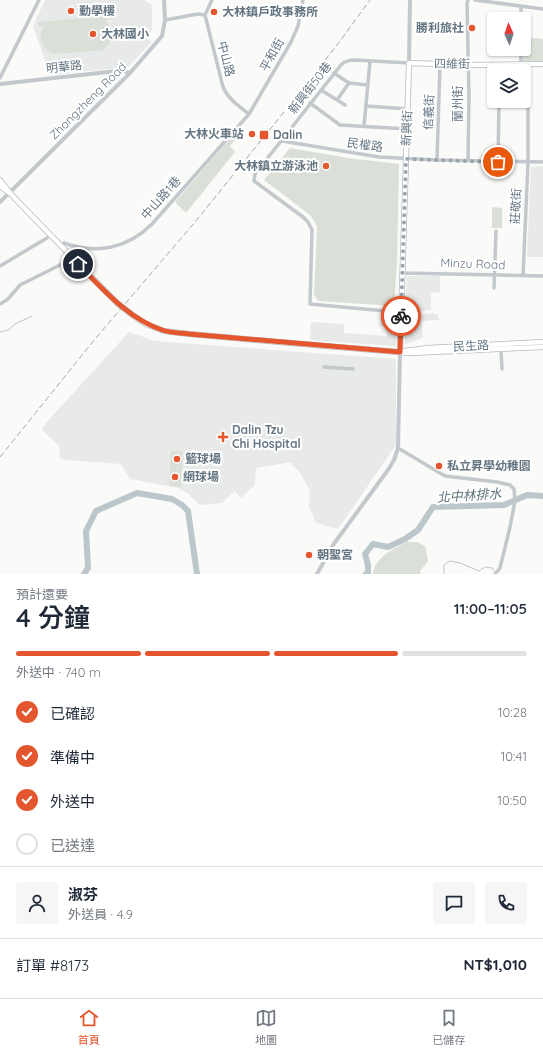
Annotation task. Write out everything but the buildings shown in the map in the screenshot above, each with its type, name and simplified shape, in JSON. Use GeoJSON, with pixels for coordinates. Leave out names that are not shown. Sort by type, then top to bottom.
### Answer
{"type":"FeatureCollection","features":[{"type":"Feature","properties":{"kind":"main road","name":"四維街"},"geometry":{"type":"LineString","coordinates":[[409,63],[487,65]]}},
{"type":"Feature","properties":{"kind":"main road","name":"新興街"},"geometry":{"type":"LineString","coordinates":[[400,352],[409,63]]}},
{"type":"Feature","properties":{"kind":"main road","name":"四維街"},"geometry":{"type":"LineString","coordinates":[[531,65],[543,64]]}},
{"type":"Feature","properties":{"kind":"main road"},"geometry":{"type":"LineString","coordinates":[[0,180],[10,193]]}},
{"type":"Feature","properties":{"kind":"main road"},"geometry":{"type":"LineString","coordinates":[[0,186],[10,193]]}},
{"type":"Feature","properties":{"kind":"main road","name":"民生路"},"geometry":{"type":"LineString","coordinates":[[10,193],[117,303],[146,324],[164,331],[410,353],[543,347]]}},
{"type":"Feature","properties":{"kind":"main road","name":"民生路"},"geometry":{"type":"LineString","coordinates":[[400,352],[422,348],[543,342]]}},
{"type":"Feature","properties":{"kind":"street"},"geometry":{"type":"LineString","coordinates":[[0,78],[39,0]]}},
{"type":"Feature","properties":{"kind":"street","name":"Zhongzheng Road"},"geometry":{"type":"LineString","coordinates":[[0,202],[130,73],[162,36],[165,20],[164,0]]}},
{"type":"Feature","properties":{"kind":"street"},"geometry":{"type":"LineString","coordinates":[[165,20],[205,14],[212,0]]}},
{"type":"Feature","properties":{"kind":"street","name":"平和街"},"geometry":{"type":"LineString","coordinates":[[249,114],[291,42],[298,26],[303,0]]}},
{"type":"Feature","properties":{"kind":"street","name":"新興街"},"geometry":{"type":"LineString","coordinates":[[409,63],[410,0]]}},
{"type":"Feature","properties":{"kind":"street","name":"蘭州街"},"geometry":{"type":"LineString","coordinates":[[468,0],[468,161]]}},
{"type":"Feature","properties":{"kind":"street"},"geometry":{"type":"LineString","coordinates":[[475,0],[543,9]]}},
{"type":"Feature","properties":{"kind":"street"},"geometry":{"type":"LineString","coordinates":[[521,7],[521,12]]}},
{"type":"Feature","properties":{"kind":"street","name":"中山路"},"geometry":{"type":"LineString","coordinates":[[205,14],[225,94],[249,114]]}},
{"type":"Feature","properties":{"kind":"street"},"geometry":{"type":"LineString","coordinates":[[521,56],[521,64]]}},
{"type":"Feature","properties":{"kind":"street","name":"新興街50巷"},"geometry":{"type":"LineString","coordinates":[[401,313],[310,304],[312,230],[308,222],[303,217],[254,181],[255,174],[341,64],[349,60],[409,63]]}},
{"type":"Feature","properties":{"kind":"street"},"geometry":{"type":"LineString","coordinates":[[364,126],[370,61]]}},
{"type":"Feature","properties":{"kind":"street","name":"信義街"},"geometry":{"type":"LineString","coordinates":[[437,160],[440,64]]}},
{"type":"Feature","properties":{"kind":"street","name":"明華路"},"geometry":{"type":"LineString","coordinates":[[0,84],[117,71],[130,73]]}},
{"type":"Feature","properties":{"kind":"street"},"geometry":{"type":"LineString","coordinates":[[334,72],[349,83],[368,85]]}},
{"type":"Feature","properties":{"kind":"street"},"geometry":{"type":"LineString","coordinates":[[337,100],[349,83]]}},
{"type":"Feature","properties":{"kind":"street"},"geometry":{"type":"LineString","coordinates":[[321,90],[345,106]]}},
{"type":"Feature","properties":{"kind":"street"},"geometry":{"type":"LineString","coordinates":[[310,103],[340,125],[407,129]]}},
{"type":"Feature","properties":{"kind":"street"},"geometry":{"type":"LineString","coordinates":[[366,106],[408,109]]}},
{"type":"Feature","properties":{"kind":"street"},"geometry":{"type":"LineString","coordinates":[[498,162],[499,108]]}},
{"type":"Feature","properties":{"kind":"street","name":"莊敬街"},"geometry":{"type":"LineString","coordinates":[[523,276],[528,163],[528,108]]}},
{"type":"Feature","properties":{"kind":"street","name":"中山路1巷"},"geometry":{"type":"LineString","coordinates":[[64,243],[84,248],[103,248],[129,242],[142,234],[249,114]]}},
{"type":"Feature","properties":{"kind":"street","name":"民權路"},"geometry":{"type":"LineString","coordinates":[[282,141],[372,156],[406,159],[528,163],[543,162]]}},
{"type":"Feature","properties":{"kind":"street"},"geometry":{"type":"LineString","coordinates":[[494,288],[496,231]]}},
{"type":"Feature","properties":{"kind":"street"},"geometry":{"type":"LineString","coordinates":[[0,266],[47,238]]}},
{"type":"Feature","properties":{"kind":"street"},"geometry":{"type":"LineString","coordinates":[[0,304],[8,299],[20,285],[68,261]]}},
{"type":"Feature","properties":{"kind":"street","name":"Minzu Road"},"geometry":{"type":"LineString","coordinates":[[402,273],[543,276]]}},
{"type":"Feature","properties":{"kind":"street"},"geometry":{"type":"LineString","coordinates":[[501,349],[502,369]]}},
{"type":"Feature","properties":{"kind":"street"},"geometry":{"type":"LineString","coordinates":[[318,573],[333,545],[394,460],[398,448],[400,352]]}},
{"type":"Feature","properties":{"kind":"street"},"geometry":{"type":"LineString","coordinates":[[324,367],[353,369]]}},
{"type":"Feature","properties":{"kind":"street"},"geometry":{"type":"LineString","coordinates":[[398,448],[445,476],[497,482],[510,485],[514,489],[515,501],[500,568],[496,574]]}},
{"type":"Feature","properties":{"kind":"shaded area","name":"大林國小"},"geometry":{"type":"Polygon","coordinates":[[[45,0],[145,0],[146,2],[152,4],[152,30],[147,39],[152,42],[128,67],[50,75],[33,26],[45,0]]]}},
{"type":"Feature","properties":{"kind":"shaded area"},"geometry":{"type":"Polygon","coordinates":[[[111,16],[111,19],[106,20],[112,36],[110,43],[103,50],[53,54],[45,48],[41,42],[40,38],[42,30],[45,26],[38,27],[38,22],[111,16]]]}},
{"type":"Feature","properties":{"kind":"shaded area"},"geometry":{"type":"Polygon","coordinates":[[[531,38],[543,39],[543,61],[523,61],[523,56],[531,56],[531,38]]]}},
{"type":"Feature","properties":{"kind":"shaded area"},"geometry":{"type":"Polygon","coordinates":[[[239,128],[243,131],[230,146],[235,152],[186,213],[175,202],[239,128]]]}},
{"type":"Feature","properties":{"kind":"shaded area"},"geometry":{"type":"Polygon","coordinates":[[[290,148],[348,158],[399,164],[397,263],[394,306],[318,301],[314,295],[317,226],[310,215],[264,180],[290,148]]]}},
{"type":"Feature","properties":{"kind":"shaded area"},"geometry":{"type":"Polygon","coordinates":[[[543,166],[543,257],[527,257],[531,167],[543,166]]]}},
{"type":"Feature","properties":{"kind":"shaded area"},"geometry":{"type":"Polygon","coordinates":[[[492,207],[502,208],[502,228],[492,228],[492,207]]]}},
{"type":"Feature","properties":{"kind":"shaded area"},"geometry":{"type":"Polygon","coordinates":[[[407,276],[440,276],[440,292],[431,293],[431,310],[405,313],[407,276]]]}},
{"type":"Feature","properties":{"kind":"shaded area"},"geometry":{"type":"Polygon","coordinates":[[[381,313],[398,314],[396,346],[310,340],[311,322],[344,324],[344,333],[387,336],[387,327],[380,326],[381,313]]]}},
{"type":"Feature","properties":{"kind":"shaded area"},"geometry":{"type":"Polygon","coordinates":[[[433,313],[438,315],[439,320],[421,321],[423,338],[405,344],[405,316],[433,313]]]}},
{"type":"Feature","properties":{"kind":"shaded area","name":"Dalin Tzu Chi Hospital"},"geometry":{"type":"Polygon","coordinates":[[[129,332],[155,341],[396,359],[396,445],[338,529],[316,523],[309,506],[310,491],[299,471],[292,465],[292,462],[256,468],[255,485],[241,498],[235,491],[222,503],[199,505],[189,494],[179,488],[130,479],[121,464],[64,460],[60,458],[59,446],[42,430],[44,425],[129,332]]]}},
{"type":"Feature","properties":{"kind":"shaded area"},"geometry":{"type":"Polygon","coordinates":[[[171,451],[183,451],[181,487],[169,486],[171,451]]]}},
{"type":"Feature","properties":{"kind":"shaded area"},"geometry":{"type":"Polygon","coordinates":[[[407,542],[417,542],[425,546],[428,561],[420,571],[421,574],[373,574],[374,568],[381,558],[407,542]]]}},
{"type":"Feature","properties":{"kind":"waterway"},"geometry":{"type":"LineString","coordinates":[[0,332],[8,330],[15,324],[32,316]]}},
{"type":"Feature","properties":{"kind":"waterway"},"geometry":{"type":"LineString","coordinates":[[84,574],[88,568],[86,531],[96,511],[137,493],[172,499],[188,511],[197,574]]}},
{"type":"Feature","properties":{"kind":"waterway","name":"北中林排水"},"geometry":{"type":"LineString","coordinates":[[366,574],[368,573],[368,565],[365,554],[373,544],[388,547],[405,539],[418,530],[433,507],[504,505],[527,495],[543,496]]}},
{"type":"Feature","properties":{"kind":"waterway"},"geometry":{"type":"LineString","coordinates":[[444,574],[444,565],[450,561],[460,563],[479,571],[485,567],[492,568],[495,572]]}},
{"type":"Feature","properties":{"kind":"railway"},"geometry":{"type":"LineString","coordinates":[[0,457],[95,339],[195,222],[297,96],[370,0]]}},
{"type":"Feature","properties":{"kind":"way so far"},"geometry":{"type":"LineString","coordinates":[[401,316],[406,159],[498,162]]}},
{"type":"Feature","properties":{"kind":"place","name":"勤學樓"},"geometry":{"type":"Point","coordinates":[71,11]}},
{"type":"Feature","properties":{"kind":"place","name":"大林鎮戶政事務所"},"geometry":{"type":"Point","coordinates":[214,12]}},
{"type":"Feature","properties":{"kind":"place","name":"勝利旅社"},"geometry":{"type":"Point","coordinates":[472,28]}},
{"type":"Feature","properties":{"kind":"place","name":"大林國小"},"geometry":{"type":"Point","coordinates":[93,34]}},
{"type":"Feature","properties":{"kind":"place","name":"大林火車站"},"geometry":{"type":"Point","coordinates":[252,134]}},
{"type":"Feature","properties":{"kind":"place","name":"Dalin"},"geometry":{"type":"Point","coordinates":[264,135]}},
{"type":"Feature","properties":{"kind":"place","name":"大林鎮立游泳池"},"geometry":{"type":"Point","coordinates":[326,166]}},
{"type":"Feature","properties":{"kind":"place","name":"Dalin Tzu Chi Hospital"},"geometry":{"type":"Point","coordinates":[223,437]}},
{"type":"Feature","properties":{"kind":"place","name":"籃球場"},"geometry":{"type":"Point","coordinates":[177,459]}},
{"type":"Feature","properties":{"kind":"place","name":"私立昇學幼稚園"},"geometry":{"type":"Point","coordinates":[439,466]}},
{"type":"Feature","properties":{"kind":"place","name":"網球場"},"geometry":{"type":"Point","coordinates":[175,477]}},
{"type":"Feature","properties":{"kind":"place","name":"朝聖宮"},"geometry":{"type":"Point","coordinates":[309,555]}},
{"type":"Feature","properties":{"kind":"route"},"geometry":{"type":"LineString","coordinates":[[78,264],[117,303],[146,324],[164,331],[400,352],[401,316]]}}]}
